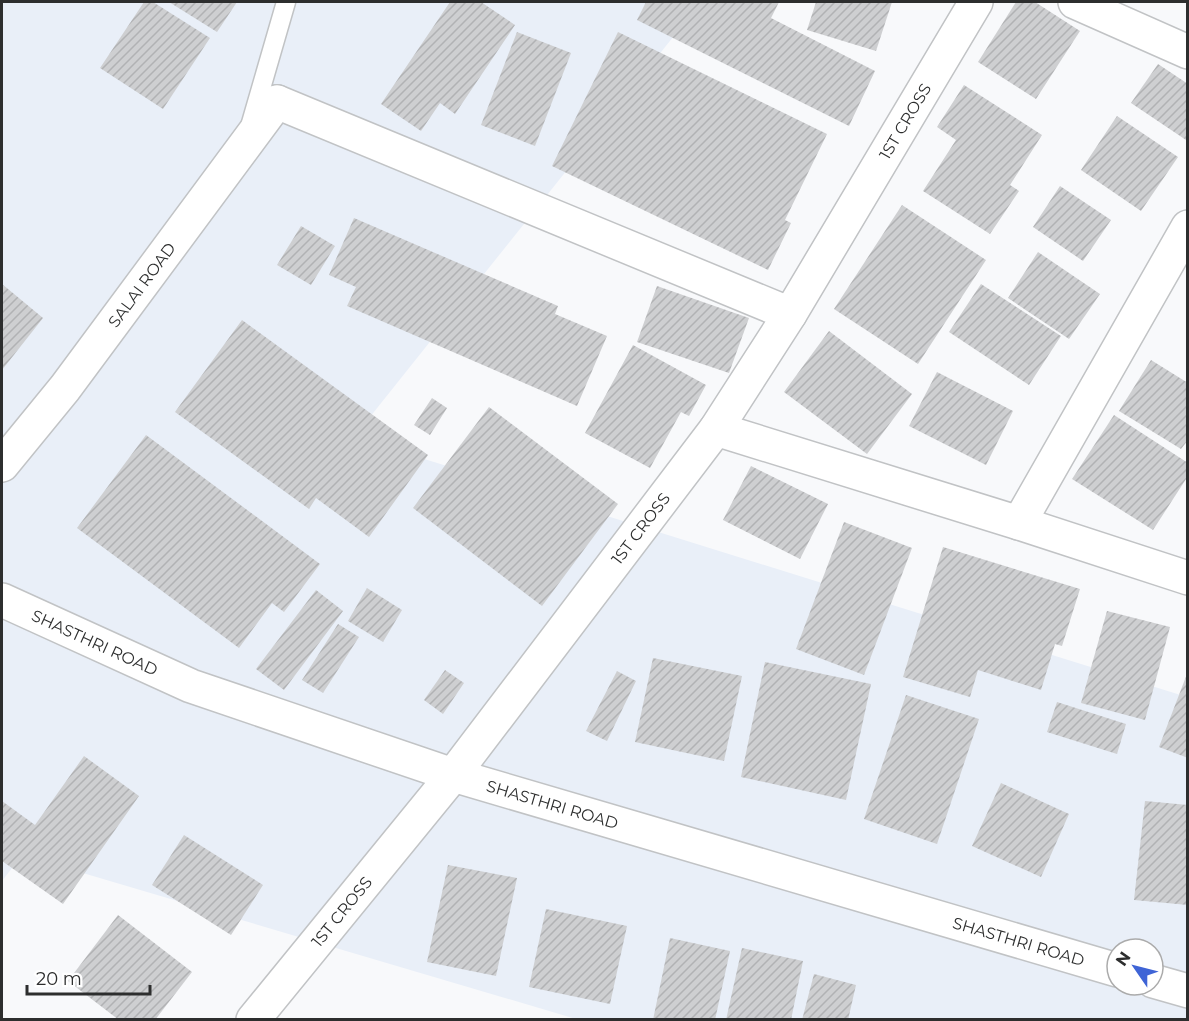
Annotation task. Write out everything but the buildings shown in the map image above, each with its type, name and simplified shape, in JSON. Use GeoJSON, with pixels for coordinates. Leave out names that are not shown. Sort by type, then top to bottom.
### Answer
{"type":"FeatureCollection","features":[{"type":"Feature","properties":{"kind":"street","name":"1ST CROSS"},"geometry":{"type":"LineString","coordinates":[[254,1020],[453,775],[716,429],[790,314],[976,2]]}},
{"type":"Feature","properties":{"kind":"street"},"geometry":{"type":"LineString","coordinates":[[1075,2],[1188,52]]}},
{"type":"Feature","properties":{"kind":"street","name":"SALAI ROAD"},"geometry":{"type":"LineString","coordinates":[[2,465],[64,388],[277,102],[790,314]]}},
{"type":"Feature","properties":{"kind":"street"},"geometry":{"type":"LineString","coordinates":[[1019,523],[1188,227]]}},
{"type":"Feature","properties":{"kind":"street"},"geometry":{"type":"LineString","coordinates":[[716,429],[1188,578]]}},
{"type":"Feature","properties":{"kind":"street","name":"SHASTHRI ROAD"},"geometry":{"type":"LineString","coordinates":[[2,600],[190,686],[453,775],[1105,966]]}},
{"type":"Feature","properties":{"kind":"street"},"geometry":{"type":"LineString","coordinates":[[1165,984],[1188,991]]}},
{"type":"Feature","properties":{"kind":"lane"},"geometry":{"type":"LineString","coordinates":[[245,145],[286,2]]}},
{"type":"Feature","properties":{"kind":"shaded area"},"geometry":{"type":"Polygon","coordinates":[[[2,2],[701,2],[354,437],[1187,697],[1187,1019],[576,1019],[22,855],[2,881],[2,2]]]}}]}
